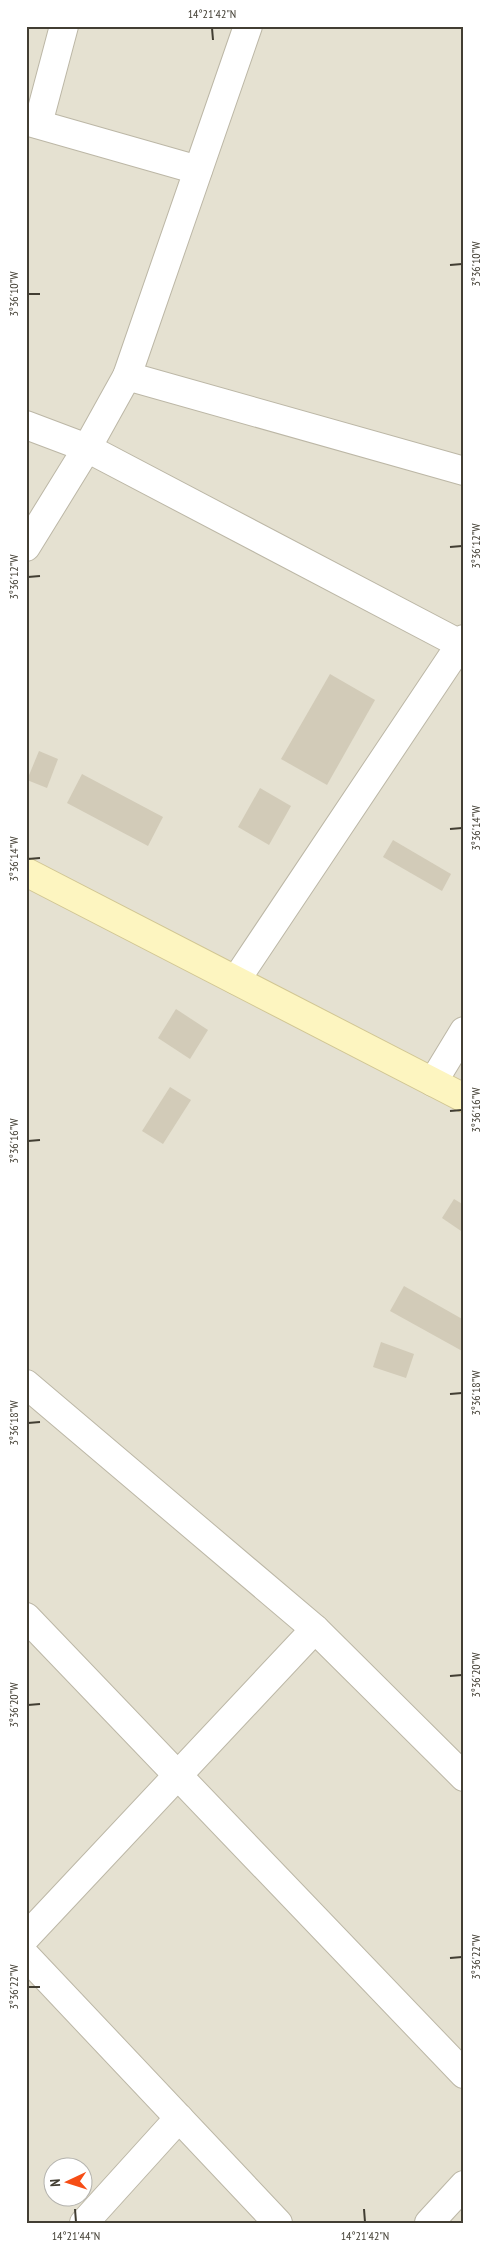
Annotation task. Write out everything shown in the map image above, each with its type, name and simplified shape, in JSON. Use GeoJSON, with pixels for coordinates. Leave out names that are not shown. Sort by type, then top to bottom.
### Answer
{"type":"FeatureCollection","features":[{"type":"Feature","properties":{"kind":"street"},"geometry":{"type":"LineString","coordinates":[[64,26],[32,122],[198,170]]}},
{"type":"Feature","properties":{"kind":"street"},"geometry":{"type":"LineString","coordinates":[[26,548],[128,376],[248,26]]}},
{"type":"Feature","properties":{"kind":"street"},"geometry":{"type":"LineString","coordinates":[[128,376],[464,471]]}},
{"type":"Feature","properties":{"kind":"street"},"geometry":{"type":"LineString","coordinates":[[26,425],[87,448],[462,641],[236,980]]}},
{"type":"Feature","properties":{"kind":"street"},"geometry":{"type":"LineString","coordinates":[[26,872],[464,1098]]}},
{"type":"Feature","properties":{"kind":"street"},"geometry":{"type":"LineString","coordinates":[[433,1082],[464,1031]]}},
{"type":"Feature","properties":{"kind":"street"},"geometry":{"type":"LineString","coordinates":[[26,1384],[315,1628],[464,1777]]}},
{"type":"Feature","properties":{"kind":"street"},"geometry":{"type":"LineString","coordinates":[[26,1617],[464,2074]]}},
{"type":"Feature","properties":{"kind":"street"},"geometry":{"type":"LineString","coordinates":[[26,1936],[315,1628]]}},
{"type":"Feature","properties":{"kind":"street"},"geometry":{"type":"LineString","coordinates":[[26,1956],[278,2223]]}},
{"type":"Feature","properties":{"kind":"street"},"geometry":{"type":"LineString","coordinates":[[84,2223],[180,2118]]}},
{"type":"Feature","properties":{"kind":"street"},"geometry":{"type":"LineString","coordinates":[[429,2223],[464,2185]]}},
{"type":"Feature","properties":{"kind":"shaded area"},"geometry":{"type":"Polygon","coordinates":[[[26,26],[464,26],[464,2223],[26,2223],[26,26]]]}},
{"type":"Feature","properties":{"kind":"building"},"geometry":{"type":"Polygon","coordinates":[[[330,674],[375,700],[327,785],[281,759],[330,674]]]}},
{"type":"Feature","properties":{"kind":"building"},"geometry":{"type":"Polygon","coordinates":[[[39,751],[58,759],[47,788],[27,780],[39,751]]]}},
{"type":"Feature","properties":{"kind":"building"},"geometry":{"type":"Polygon","coordinates":[[[82,774],[163,817],[148,846],[67,803],[82,774]]]}},
{"type":"Feature","properties":{"kind":"building"},"geometry":{"type":"Polygon","coordinates":[[[260,788],[291,806],[269,845],[238,827],[260,788]]]}},
{"type":"Feature","properties":{"kind":"building"},"geometry":{"type":"Polygon","coordinates":[[[393,840],[451,874],[442,891],[383,857],[393,840]]]}},
{"type":"Feature","properties":{"kind":"building"},"geometry":{"type":"Polygon","coordinates":[[[176,1009],[208,1030],[190,1059],[158,1038],[176,1009]]]}},
{"type":"Feature","properties":{"kind":"building"},"geometry":{"type":"Polygon","coordinates":[[[170,1087],[191,1100],[163,1144],[142,1131],[170,1087]]]}},
{"type":"Feature","properties":{"kind":"building"},"geometry":{"type":"Polygon","coordinates":[[[454,1199],[464,1205],[464,1233],[442,1218],[454,1199]]]}},
{"type":"Feature","properties":{"kind":"building"},"geometry":{"type":"Polygon","coordinates":[[[404,1286],[464,1320],[464,1352],[390,1311],[404,1286]]]}},
{"type":"Feature","properties":{"kind":"building"},"geometry":{"type":"Polygon","coordinates":[[[381,1342],[414,1354],[406,1378],[373,1367],[381,1342]]]}}]}
